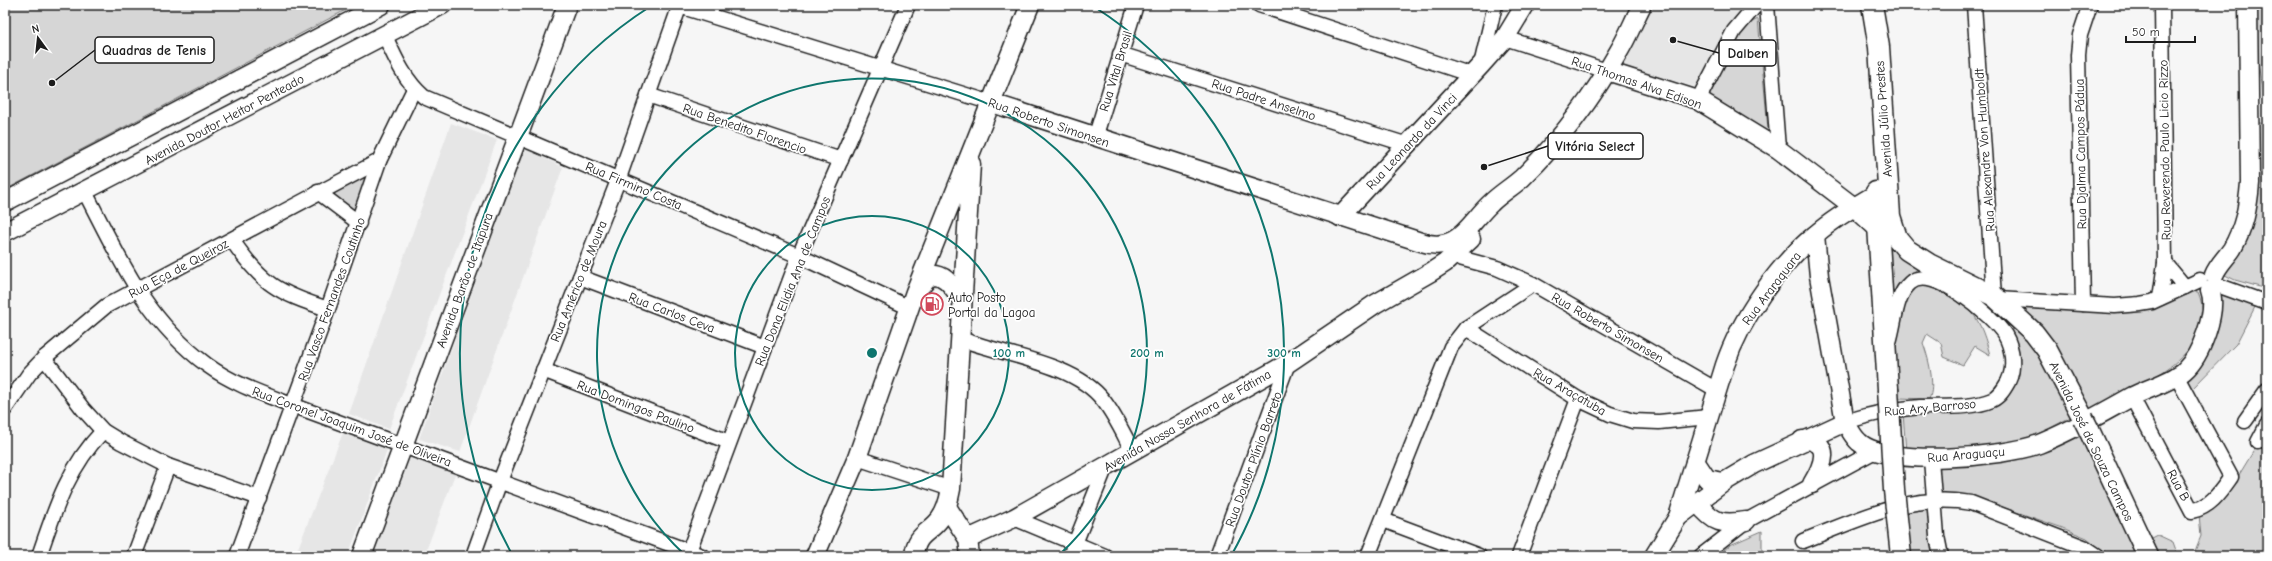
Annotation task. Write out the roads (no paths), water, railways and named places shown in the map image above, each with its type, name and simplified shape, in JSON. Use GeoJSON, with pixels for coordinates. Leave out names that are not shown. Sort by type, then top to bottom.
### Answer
{"type":"FeatureCollection","features":[{"type":"Feature","properties":{"kind":"highway","name":"Avenida Júlio Prestes"},"geometry":{"type":"LineString","coordinates":[[1859,5],[1866,49],[1876,194],[1886,230]]}},
{"type":"Feature","properties":{"kind":"highway","name":"Avenida Júlio Prestes"},"geometry":{"type":"LineString","coordinates":[[1872,5],[1879,47],[1890,216],[1886,230]]}},
{"type":"Feature","properties":{"kind":"highway","name":"Avenida José de Souza Campos"},"geometry":{"type":"LineString","coordinates":[[1886,230],[1907,250],[1929,264],[1992,296],[2034,333],[2047,350],[2086,424],[2148,556]]}},
{"type":"Feature","properties":{"kind":"highway"},"geometry":{"type":"LineString","coordinates":[[1886,230],[1886,352],[1894,490],[1901,556]]}},
{"type":"Feature","properties":{"kind":"highway"},"geometry":{"type":"LineString","coordinates":[[1929,264],[1950,287],[1992,296]]}},
{"type":"Feature","properties":{"kind":"main road"},"geometry":{"type":"LineString","coordinates":[[5,202],[381,5]]}},
{"type":"Feature","properties":{"kind":"main road","name":"Avenida Doutor Heitor Penteado"},"geometry":{"type":"LineString","coordinates":[[5,232],[85,192],[442,5]]}},
{"type":"Feature","properties":{"kind":"main road","name":"Avenida Barão de Itapura"},"geometry":{"type":"LineString","coordinates":[[362,556],[400,443],[513,134],[557,5]]}},
{"type":"Feature","properties":{"kind":"main road","name":"Avenida Barão de Itapura"},"geometry":{"type":"LineString","coordinates":[[513,134],[567,5]]}},
{"type":"Feature","properties":{"kind":"main road"},"geometry":{"type":"LineString","coordinates":[[815,556],[857,458],[913,300],[1030,5]]}},
{"type":"Feature","properties":{"kind":"main road","name":"Rua Leonardo da Vinci"},"geometry":{"type":"LineString","coordinates":[[1340,216],[1477,70],[1505,38],[1525,5]]}},
{"type":"Feature","properties":{"kind":"main road","name":"Avenida Nossa Senhora de Fátima"},"geometry":{"type":"LineString","coordinates":[[969,548],[1014,518],[1288,363],[1389,295],[1431,272],[1452,256],[1470,240],[1507,199],[1521,179],[1563,132],[1607,71],[1627,37],[1642,5]]}},
{"type":"Feature","properties":{"kind":"main road"},"geometry":{"type":"LineString","coordinates":[[2205,284],[2232,249],[2243,227],[2248,206],[2250,184],[2248,5]]}},
{"type":"Feature","properties":{"kind":"main road","name":"Rua Thomas Alva Edison"},"geometry":{"type":"LineString","coordinates":[[1607,71],[1698,100],[1778,149],[1886,230]]}},
{"type":"Feature","properties":{"kind":"main road","name":"Rua Roberto Simonsen"},"geometry":{"type":"LineString","coordinates":[[992,103],[1095,138],[1421,242]]}},
{"type":"Feature","properties":{"kind":"main road"},"geometry":{"type":"LineString","coordinates":[[914,556],[919,538],[940,519],[947,507],[951,489],[972,148]]}},
{"type":"Feature","properties":{"kind":"main road","name":"Avenida Nossa Senhora de Fátima"},"geometry":{"type":"LineString","coordinates":[[1421,242],[1443,246],[1453,242],[1490,203],[1521,179]]}},
{"type":"Feature","properties":{"kind":"main road","name":"Rua Araraquara"},"geometry":{"type":"LineString","coordinates":[[1678,517],[1732,343],[1745,318],[1792,257],[1814,235],[1854,207],[1876,194]]}},
{"type":"Feature","properties":{"kind":"main road"},"geometry":{"type":"LineString","coordinates":[[5,241],[56,206]]}},
{"type":"Feature","properties":{"kind":"main road","name":"Rua Araguaçu"},"geometry":{"type":"LineString","coordinates":[[1814,235],[1818,276],[1846,422],[1859,442],[1875,451],[1931,459],[2022,449],[2056,437],[2132,397],[2177,377],[2186,369],[2207,333],[2213,299],[2205,284]]}},
{"type":"Feature","properties":{"kind":"main road"},"geometry":{"type":"LineString","coordinates":[[1421,242],[1440,252],[1452,256]]}},
{"type":"Feature","properties":{"kind":"main road"},"geometry":{"type":"LineString","coordinates":[[1389,295],[1426,262],[1428,253],[1421,242]]}},
{"type":"Feature","properties":{"kind":"main road"},"geometry":{"type":"LineString","coordinates":[[1792,257],[1818,276]]}},
{"type":"Feature","properties":{"kind":"main road"},"geometry":{"type":"LineString","coordinates":[[913,300],[930,275],[937,274],[944,277],[962,300]]}},
{"type":"Feature","properties":{"kind":"main road","name":"Rua Ary Barroso"},"geometry":{"type":"LineString","coordinates":[[1654,556],[1678,517],[1724,482],[1754,464],[1802,440],[1846,422]]}},
{"type":"Feature","properties":{"kind":"main road"},"geometry":{"type":"LineString","coordinates":[[1802,440],[1812,440],[1819,445],[1824,457],[1822,466],[1812,484]]}},
{"type":"Feature","properties":{"kind":"main road","name":"Avenida Barão de Itapura"},"geometry":{"type":"LineString","coordinates":[[354,556],[400,443]]}},
{"type":"Feature","properties":{"kind":"main road"},"geometry":{"type":"LineString","coordinates":[[1695,461],[1707,479],[1724,482]]}},
{"type":"Feature","properties":{"kind":"main road"},"geometry":{"type":"LineString","coordinates":[[1698,503],[1716,522],[1730,524],[1746,521]]}},
{"type":"Feature","properties":{"kind":"main road"},"geometry":{"type":"LineString","coordinates":[[947,507],[969,548]]}},
{"type":"Feature","properties":{"kind":"street","name":"Rua Roberto Simonsen"},"geometry":{"type":"LineString","coordinates":[[678,5],[992,103]]}},
{"type":"Feature","properties":{"kind":"street","name":"Rua Américo de Moura"},"geometry":{"type":"LineString","coordinates":[[473,556],[500,481],[619,178],[678,5]]}},
{"type":"Feature","properties":{"kind":"street","name":"Rua Dona Elidia Ana de Campos"},"geometry":{"type":"LineString","coordinates":[[684,554],[730,442],[799,256],[908,5]]}},
{"type":"Feature","properties":{"kind":"street","name":"Rua Vital Brasil"},"geometry":{"type":"LineString","coordinates":[[1095,138],[1136,5]]}},
{"type":"Feature","properties":{"kind":"street"},"geometry":{"type":"LineString","coordinates":[[1259,5],[1477,70]]}},
{"type":"Feature","properties":{"kind":"street","name":"Rua Leonardo da Vinci"},"geometry":{"type":"LineString","coordinates":[[1477,70],[1495,5]]}},
{"type":"Feature","properties":{"kind":"street"},"geometry":{"type":"LineString","coordinates":[[1698,100],[1734,31],[1756,5]]}},
{"type":"Feature","properties":{"kind":"street"},"geometry":{"type":"LineString","coordinates":[[1767,5],[1778,149]]}},
{"type":"Feature","properties":{"kind":"street","name":"Rua Alexandre Von Humboldt"},"geometry":{"type":"LineString","coordinates":[[1974,5],[1992,296]]}},
{"type":"Feature","properties":{"kind":"street","name":"Rua Djalma Campos Pádua"},"geometry":{"type":"LineString","coordinates":[[2083,304],[2078,56],[2080,35],[2090,5]]}},
{"type":"Feature","properties":{"kind":"street","name":"Rua Reverendo Paulo Licio Rizzo"},"geometry":{"type":"LineString","coordinates":[[2160,298],[2165,263],[2162,5]]}},
{"type":"Feature","properties":{"kind":"street","name":"Rua Firmino Costa"},"geometry":{"type":"LineString","coordinates":[[385,36],[414,89],[424,97],[442,106],[619,178],[799,256],[913,300]]}},
{"type":"Feature","properties":{"kind":"street","name":"Rua Thomas Alva Edison"},"geometry":{"type":"LineString","coordinates":[[1505,38],[1607,71]]}},
{"type":"Feature","properties":{"kind":"street","name":"Rua Padre Anselmo"},"geometry":{"type":"LineString","coordinates":[[1120,54],[1408,145]]}},
{"type":"Feature","properties":{"kind":"street","name":"Rua Vasco Fernandes Coutinho"},"geometry":{"type":"LineString","coordinates":[[237,556],[359,223],[379,161],[414,89]]}},
{"type":"Feature","properties":{"kind":"street","name":"Rua Benedito Florencio"},"geometry":{"type":"LineString","coordinates":[[648,95],[841,160]]}},
{"type":"Feature","properties":{"kind":"street","name":"Rua Eça de Queiroz"},"geometry":{"type":"LineString","coordinates":[[5,409],[29,374],[44,358],[106,306],[232,240],[318,192],[379,161]]}},
{"type":"Feature","properties":{"kind":"street","name":"Rua Coronel Joaquim José de Oliveira"},"geometry":{"type":"LineString","coordinates":[[85,192],[136,290],[152,312],[175,337],[208,366],[240,384],[292,405],[400,443],[500,481],[684,554],[702,556]]}},
{"type":"Feature","properties":{"kind":"street"},"geometry":{"type":"LineString","coordinates":[[318,192],[359,223]]}},
{"type":"Feature","properties":{"kind":"street"},"geometry":{"type":"LineString","coordinates":[[232,240],[257,274],[277,290],[328,309]]}},
{"type":"Feature","properties":{"kind":"street","name":"Rua Roberto Simonsen"},"geometry":{"type":"LineString","coordinates":[[1470,240],[1478,253],[1497,268]]}},
{"type":"Feature","properties":{"kind":"street","name":"Rua Roberto Simonsen"},"geometry":{"type":"LineString","coordinates":[[1452,256],[1497,268],[1533,284],[1717,390]]}},
{"type":"Feature","properties":{"kind":"street"},"geometry":{"type":"LineString","coordinates":[[2165,263],[2205,284],[2267,304]]}},
{"type":"Feature","properties":{"kind":"street","name":"Rua Carlos Ceva"},"geometry":{"type":"LineString","coordinates":[[580,277],[765,347]]}},
{"type":"Feature","properties":{"kind":"street","name":"Rua Ary Barroso"},"geometry":{"type":"LineString","coordinates":[[1846,422],[1882,411],[1970,405],[1989,401],[1999,395],[2009,380],[2012,368],[2011,354],[2005,335],[1992,320],[1950,287],[1931,279],[1918,279],[1906,288],[1899,302],[1886,352]]}},
{"type":"Feature","properties":{"kind":"street"},"geometry":{"type":"LineString","coordinates":[[1368,556],[1451,347],[1466,328],[1533,284]]}},
{"type":"Feature","properties":{"kind":"street"},"geometry":{"type":"LineString","coordinates":[[1992,296],[2115,306],[2140,304],[2205,284]]}},
{"type":"Feature","properties":{"kind":"street","name":"Rua Araçatuba"},"geometry":{"type":"LineString","coordinates":[[1466,328],[1578,399],[1610,414],[1634,420],[1659,422],[1708,417]]}},
{"type":"Feature","properties":{"kind":"street"},"geometry":{"type":"LineString","coordinates":[[961,339],[1057,368],[1089,386],[1102,399],[1132,450]]}},
{"type":"Feature","properties":{"kind":"street"},"geometry":{"type":"LineString","coordinates":[[44,358],[83,409],[103,431],[168,466],[259,498]]}},
{"type":"Feature","properties":{"kind":"street","name":"Rua Doutor Plínio Barreto"},"geometry":{"type":"LineString","coordinates":[[1217,556],[1288,363]]}},
{"type":"Feature","properties":{"kind":"street","name":"Rua Domingos Paulino"},"geometry":{"type":"LineString","coordinates":[[543,370],[730,442]]}},
{"type":"Feature","properties":{"kind":"street","name":"Rua B"},"geometry":{"type":"LineString","coordinates":[[2132,397],[2192,511],[2207,506],[2231,477],[2177,377]]}},
{"type":"Feature","properties":{"kind":"street"},"geometry":{"type":"LineString","coordinates":[[2245,421],[2267,390]]}},
{"type":"Feature","properties":{"kind":"street"},"geometry":{"type":"LineString","coordinates":[[1519,556],[1578,399]]}},
{"type":"Feature","properties":{"kind":"street"},"geometry":{"type":"LineString","coordinates":[[2258,442],[2267,425]]}},
{"type":"Feature","properties":{"kind":"street"},"geometry":{"type":"LineString","coordinates":[[39,556],[61,492],[74,467],[103,431]]}},
{"type":"Feature","properties":{"kind":"street"},"geometry":{"type":"LineString","coordinates":[[1701,556],[1746,521],[1875,451]]}},
{"type":"Feature","properties":{"kind":"street"},"geometry":{"type":"LineString","coordinates":[[857,458],[951,489]]}},
{"type":"Feature","properties":{"kind":"street"},"geometry":{"type":"LineString","coordinates":[[1931,459],[1934,501],[1941,556]]}},
{"type":"Feature","properties":{"kind":"street"},"geometry":{"type":"LineString","coordinates":[[134,556],[168,466]]}},
{"type":"Feature","properties":{"kind":"street"},"geometry":{"type":"LineString","coordinates":[[1072,550],[1106,466]]}},
{"type":"Feature","properties":{"kind":"street"},"geometry":{"type":"LineString","coordinates":[[1803,541],[1898,505],[1954,500],[1971,503],[2086,548],[2098,556]]}},
{"type":"Feature","properties":{"kind":"street"},"geometry":{"type":"LineString","coordinates":[[1014,518],[1072,550],[1105,556]]}},
{"type":"Feature","properties":{"kind":"street"},"geometry":{"type":"LineString","coordinates":[[1383,520],[1479,556]]}},
{"type":"Feature","properties":{"kind":"place","name":"Dalben"},"geometry":{"type":"Point","coordinates":[1673,40]}},
{"type":"Feature","properties":{"kind":"place","name":"Quadras de Tenis"},"geometry":{"type":"Point","coordinates":[52,83]}},
{"type":"Feature","properties":{"kind":"place","name":"Vitória Select"},"geometry":{"type":"Point","coordinates":[1484,167]}},
{"type":"Feature","properties":{"kind":"place","name":"Auto Posto Portal da Lagoa"},"geometry":{"type":"Point","coordinates":[932,304]}}]}
